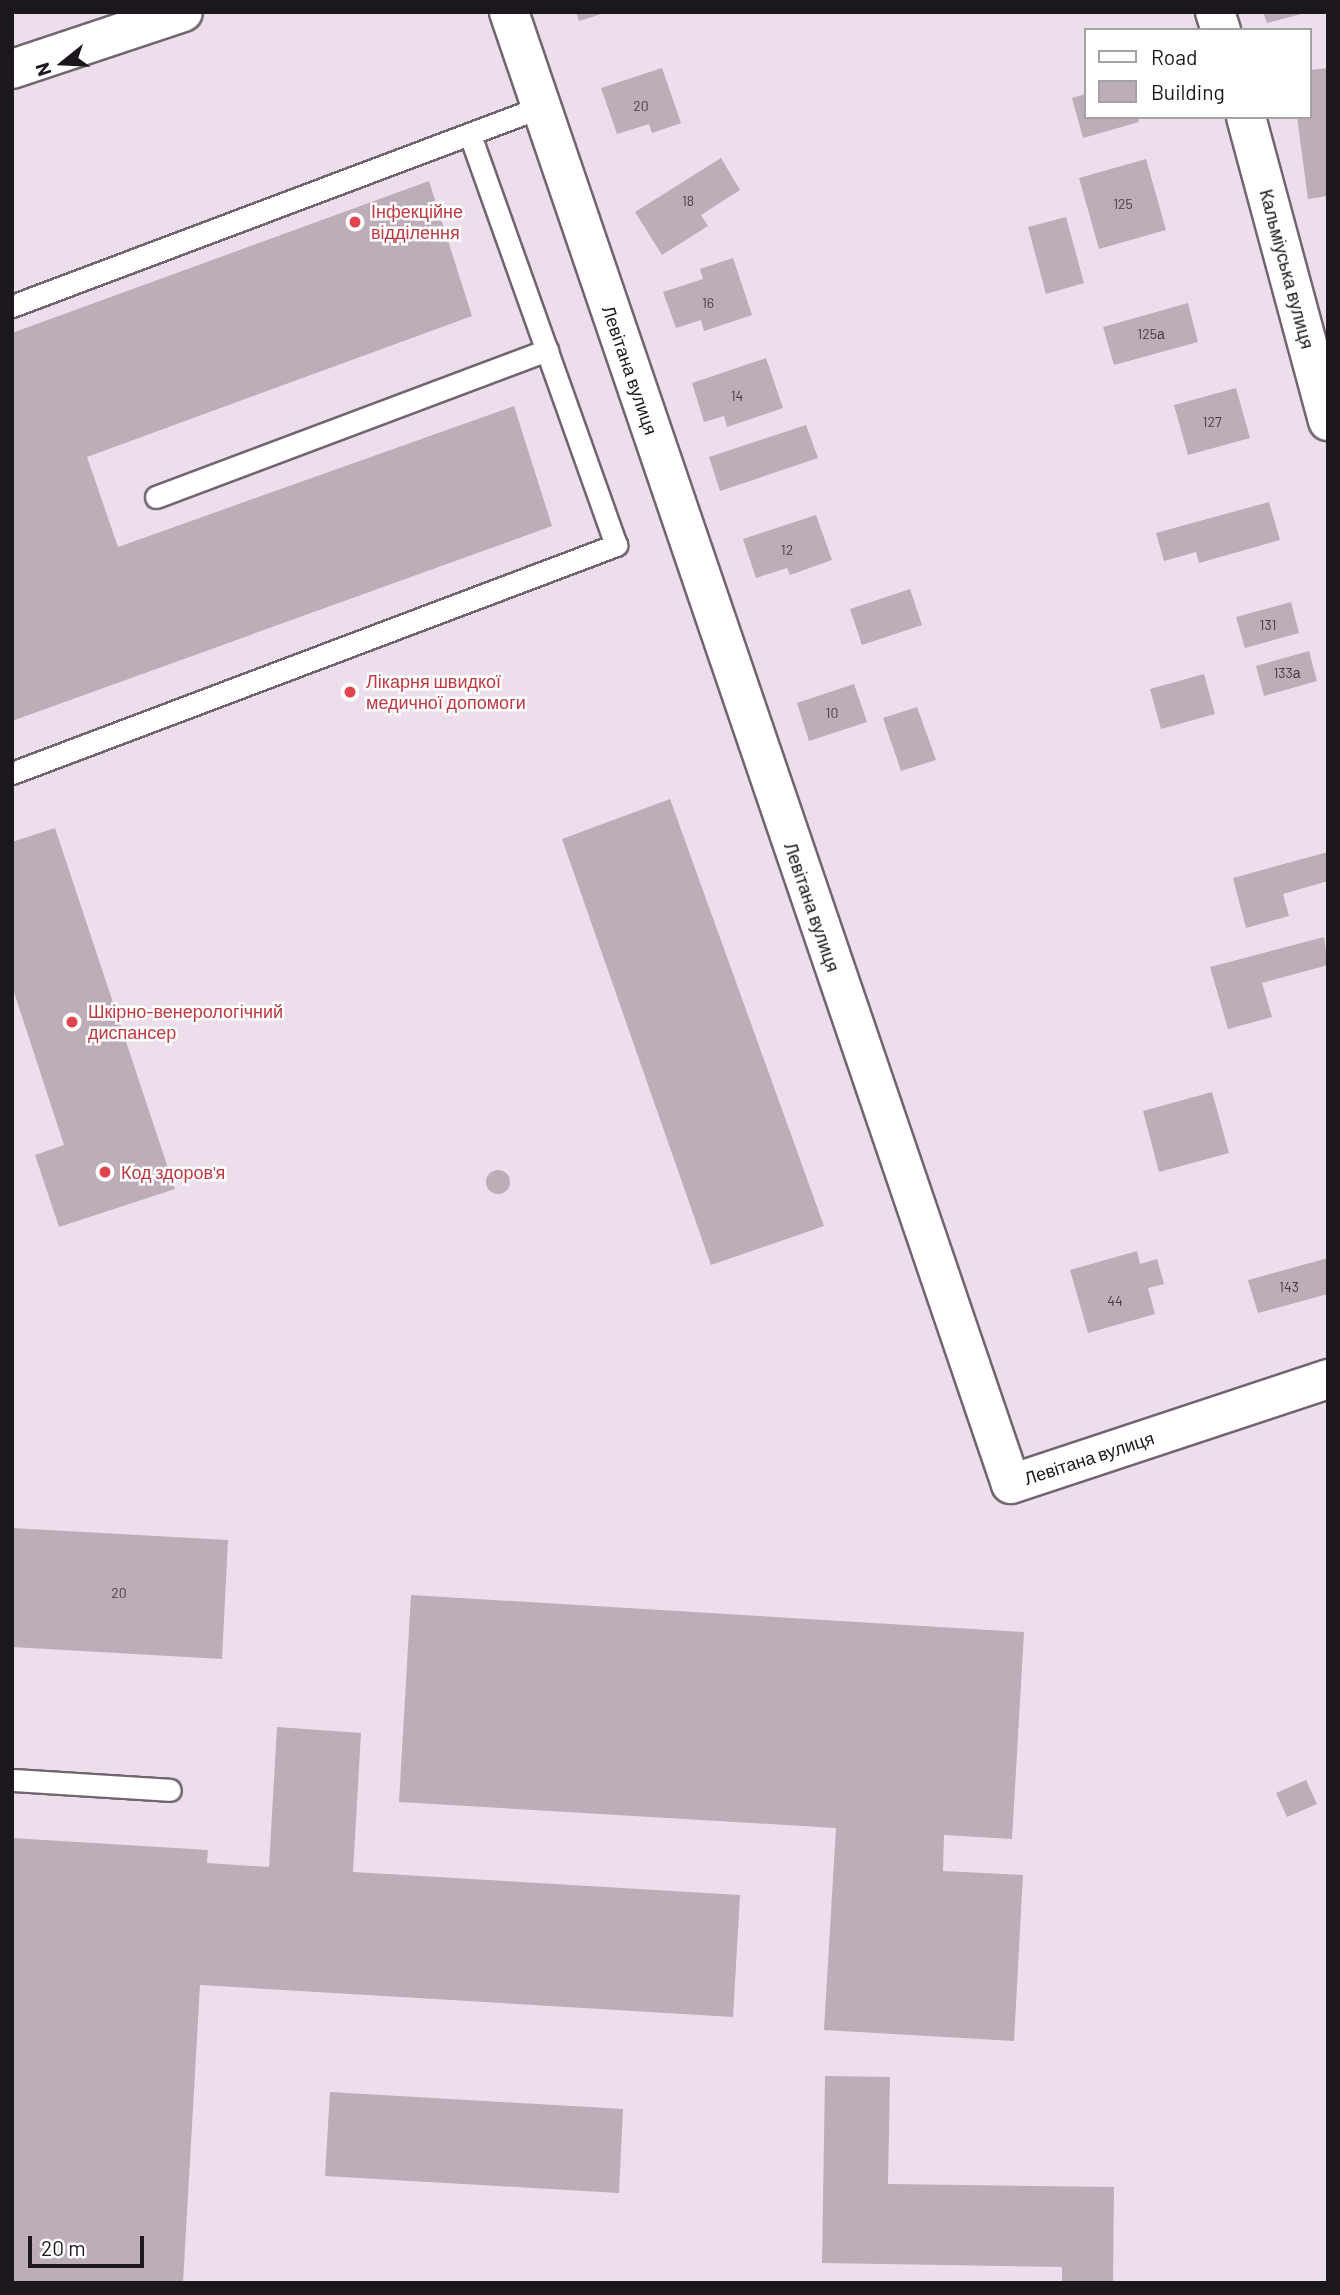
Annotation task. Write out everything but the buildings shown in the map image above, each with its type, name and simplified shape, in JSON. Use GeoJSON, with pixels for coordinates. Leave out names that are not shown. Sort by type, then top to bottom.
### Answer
{"type":"FeatureCollection","features":[{"type":"Feature","properties":{"kind":"street"},"geometry":{"type":"LineString","coordinates":[[12,69],[183,12]]}},
{"type":"Feature","properties":{"kind":"street","name":"Левітана вулиця"},"geometry":{"type":"LineString","coordinates":[[509,12],[1011,1484],[1328,1379]]}},
{"type":"Feature","properties":{"kind":"street","name":"Кальміуська вулиця"},"geometry":{"type":"LineString","coordinates":[[1247,119],[1328,421]]}},
{"type":"Feature","properties":{"kind":"lane"},"geometry":{"type":"LineString","coordinates":[[12,306],[541,107]]}},
{"type":"Feature","properties":{"kind":"lane"},"geometry":{"type":"LineString","coordinates":[[12,773],[616,545],[470,134]]}},
{"type":"Feature","properties":{"kind":"lane"},"geometry":{"type":"LineString","coordinates":[[156,497],[547,350]]}},
{"type":"Feature","properties":{"kind":"lane"},"geometry":{"type":"LineString","coordinates":[[12,1780],[170,1790]]}},
{"type":"Feature","properties":{"kind":"place","name":"Інфекційне відділення"},"geometry":{"type":"Point","coordinates":[355,222]}},
{"type":"Feature","properties":{"kind":"place","name":"Лікарня швидкої медичної допомоги"},"geometry":{"type":"Point","coordinates":[350,692]}},
{"type":"Feature","properties":{"kind":"place","name":"Шкірно-венерологічний диспансер"},"geometry":{"type":"Point","coordinates":[72,1022]}},
{"type":"Feature","properties":{"kind":"place","name":"Код здоров'я"},"geometry":{"type":"Point","coordinates":[105,1172]}}]}
